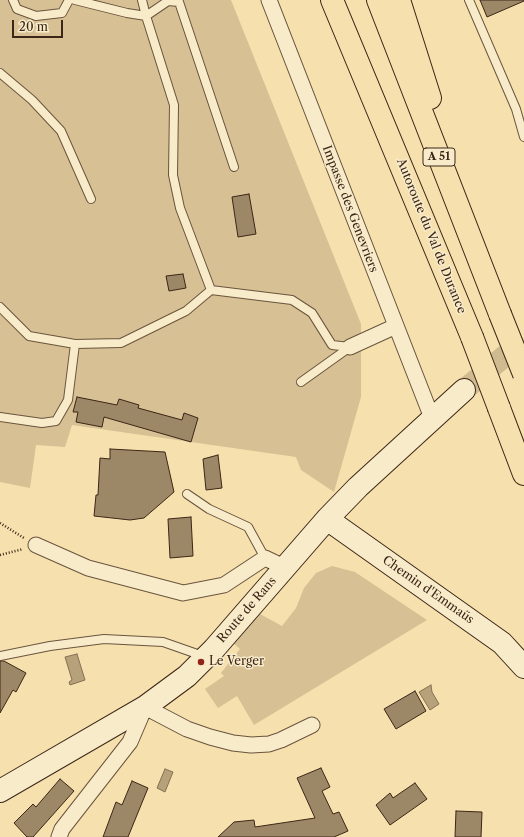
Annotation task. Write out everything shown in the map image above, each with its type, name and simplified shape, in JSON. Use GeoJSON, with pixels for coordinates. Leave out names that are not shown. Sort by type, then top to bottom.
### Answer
{"type":"FeatureCollection","features":[{"type":"Feature","properties":{"kind":"highway","name":"Autoroute du Val de Durance"},"geometry":{"type":"LineString","coordinates":[[331,0],[346,30],[472,337],[524,474]]}},
{"type":"Feature","properties":{"kind":"highway","name":"A 51"},"geometry":{"type":"LineString","coordinates":[[378,0],[524,374]]}},
{"type":"Feature","properties":{"kind":"highway"},"geometry":{"type":"LineString","coordinates":[[399,0],[500,314]]}},
{"type":"Feature","properties":{"kind":"street","name":"Impasse des Genevriers"},"geometry":{"type":"LineString","coordinates":[[269,0],[432,418]]}},
{"type":"Feature","properties":{"kind":"street"},"geometry":{"type":"LineString","coordinates":[[350,347],[396,326]]}},
{"type":"Feature","properties":{"kind":"street","name":"Route de Rans"},"geometry":{"type":"LineString","coordinates":[[0,791],[145,707],[187,676],[206,657],[275,562],[327,519],[358,487],[464,390]]}},
{"type":"Feature","properties":{"kind":"street","name":"Chemin d'Emmaüs"},"geometry":{"type":"LineString","coordinates":[[327,519],[502,643],[524,667]]}},
{"type":"Feature","properties":{"kind":"street"},"geometry":{"type":"LineString","coordinates":[[36,545],[88,568],[183,593],[224,585],[275,562]]}},
{"type":"Feature","properties":{"kind":"street"},"geometry":{"type":"LineString","coordinates":[[59,837],[62,829],[130,742],[145,707],[187,729],[210,737],[239,744],[269,744],[312,725]]}},
{"type":"Feature","properties":{"kind":"lane"},"geometry":{"type":"LineString","coordinates":[[13,0],[17,8],[36,16],[62,13],[70,0]]}},
{"type":"Feature","properties":{"kind":"lane"},"geometry":{"type":"LineString","coordinates":[[75,0],[127,13],[146,16],[168,1],[179,2],[234,167]]}},
{"type":"Feature","properties":{"kind":"lane"},"geometry":{"type":"LineString","coordinates":[[142,0],[174,105],[173,175],[180,208],[211,290]]}},
{"type":"Feature","properties":{"kind":"lane"},"geometry":{"type":"LineString","coordinates":[[469,0],[516,109],[524,138]]}},
{"type":"Feature","properties":{"kind":"lane"},"geometry":{"type":"LineString","coordinates":[[0,73],[32,100],[61,130],[91,199]]}},
{"type":"Feature","properties":{"kind":"lane"},"geometry":{"type":"LineString","coordinates":[[0,307],[29,336],[75,344],[121,343],[186,311],[211,290],[292,300],[312,313],[332,346],[350,347]]}},
{"type":"Feature","properties":{"kind":"lane"},"geometry":{"type":"LineString","coordinates":[[0,418],[42,423],[56,420],[68,400],[75,344]]}},
{"type":"Feature","properties":{"kind":"lane"},"geometry":{"type":"LineString","coordinates":[[301,382],[350,347]]}},
{"type":"Feature","properties":{"kind":"lane"},"geometry":{"type":"LineString","coordinates":[[187,494],[209,509],[248,527],[275,562]]}},
{"type":"Feature","properties":{"kind":"lane"},"geometry":{"type":"LineString","coordinates":[[0,656],[50,646],[104,639],[163,642],[206,657]]}},
{"type":"Feature","properties":{"kind":"path"},"geometry":{"type":"LineString","coordinates":[[0,523],[36,545]]}},
{"type":"Feature","properties":{"kind":"path"},"geometry":{"type":"LineString","coordinates":[[0,555],[36,545]]}},
{"type":"Feature","properties":{"kind":"shaded area"},"geometry":{"type":"Polygon","coordinates":[[[0,0],[231,0],[361,324],[361,397],[334,492],[301,470],[296,457],[72,425],[65,447],[36,445],[30,488],[0,482],[0,0]]]}},
{"type":"Feature","properties":{"kind":"shaded area"},"geometry":{"type":"Polygon","coordinates":[[[332,566],[355,572],[427,620],[254,725],[237,696],[218,708],[205,689],[224,676],[221,673],[240,649],[232,642],[258,613],[282,626],[296,608],[304,588],[316,573],[332,566]]]}},
{"type":"Feature","properties":{"kind":"shaded area"},"geometry":{"type":"Polygon","coordinates":[[[77,654],[85,680],[70,685],[69,682],[72,680],[65,657],[77,654]]]}},
{"type":"Feature","properties":{"kind":"shaded area"},"geometry":{"type":"Polygon","coordinates":[[[431,685],[432,692],[439,704],[430,710],[419,692],[431,685]]]}},
{"type":"Feature","properties":{"kind":"shaded area"},"geometry":{"type":"Polygon","coordinates":[[[165,769],[173,772],[165,792],[157,788],[165,769]]]}},
{"type":"Feature","properties":{"kind":"building"},"geometry":{"type":"Polygon","coordinates":[[[480,0],[524,0],[524,1],[487,17],[480,0]]]}},
{"type":"Feature","properties":{"kind":"building"},"geometry":{"type":"Polygon","coordinates":[[[249,194],[256,234],[238,237],[232,197],[249,194]]]}},
{"type":"Feature","properties":{"kind":"building"},"geometry":{"type":"Polygon","coordinates":[[[183,274],[186,288],[169,291],[166,276],[183,274]]]}},
{"type":"Feature","properties":{"kind":"building"},"geometry":{"type":"Polygon","coordinates":[[[77,397],[117,405],[119,399],[139,405],[138,408],[182,420],[184,413],[198,418],[191,442],[104,417],[102,427],[76,422],[78,412],[73,412],[77,397]]]}},
{"type":"Feature","properties":{"kind":"building"},"geometry":{"type":"Polygon","coordinates":[[[110,449],[165,452],[174,492],[144,518],[130,520],[94,516],[96,495],[98,495],[100,458],[110,459],[110,449]]]}},
{"type":"Feature","properties":{"kind":"building"},"geometry":{"type":"Polygon","coordinates":[[[218,455],[222,488],[206,490],[203,459],[218,455]]]}},
{"type":"Feature","properties":{"kind":"building"},"geometry":{"type":"Polygon","coordinates":[[[191,517],[193,556],[170,558],[168,519],[191,517]]]}},
{"type":"Feature","properties":{"kind":"building"},"geometry":{"type":"Polygon","coordinates":[[[0,661],[4,661],[26,673],[16,692],[13,690],[0,713],[0,661]]]}},
{"type":"Feature","properties":{"kind":"building"},"geometry":{"type":"Polygon","coordinates":[[[415,691],[426,711],[396,729],[384,709],[415,691]]]}},
{"type":"Feature","properties":{"kind":"building"},"geometry":{"type":"Polygon","coordinates":[[[321,768],[330,787],[322,791],[333,814],[339,812],[348,831],[334,837],[218,837],[234,822],[254,820],[255,827],[315,818],[297,778],[321,768]]]}},
{"type":"Feature","properties":{"kind":"building"},"geometry":{"type":"Polygon","coordinates":[[[60,779],[74,791],[33,837],[27,837],[14,823],[33,804],[36,807],[60,779]]]}},
{"type":"Feature","properties":{"kind":"building"},"geometry":{"type":"Polygon","coordinates":[[[132,781],[148,788],[128,837],[103,837],[116,802],[122,805],[132,781]]]}},
{"type":"Feature","properties":{"kind":"building"},"geometry":{"type":"Polygon","coordinates":[[[415,783],[427,799],[390,825],[376,805],[390,793],[393,798],[415,783]]]}},
{"type":"Feature","properties":{"kind":"building"},"geometry":{"type":"Polygon","coordinates":[[[456,811],[482,812],[481,837],[455,837],[456,811]]]}},
{"type":"Feature","properties":{"kind":"tunnel"},"geometry":{"type":"LineString","coordinates":[[464,390],[524,340]]}},
{"type":"Feature","properties":{"kind":"place","name":"Le Verger"},"geometry":{"type":"Point","coordinates":[201,662]}}]}
